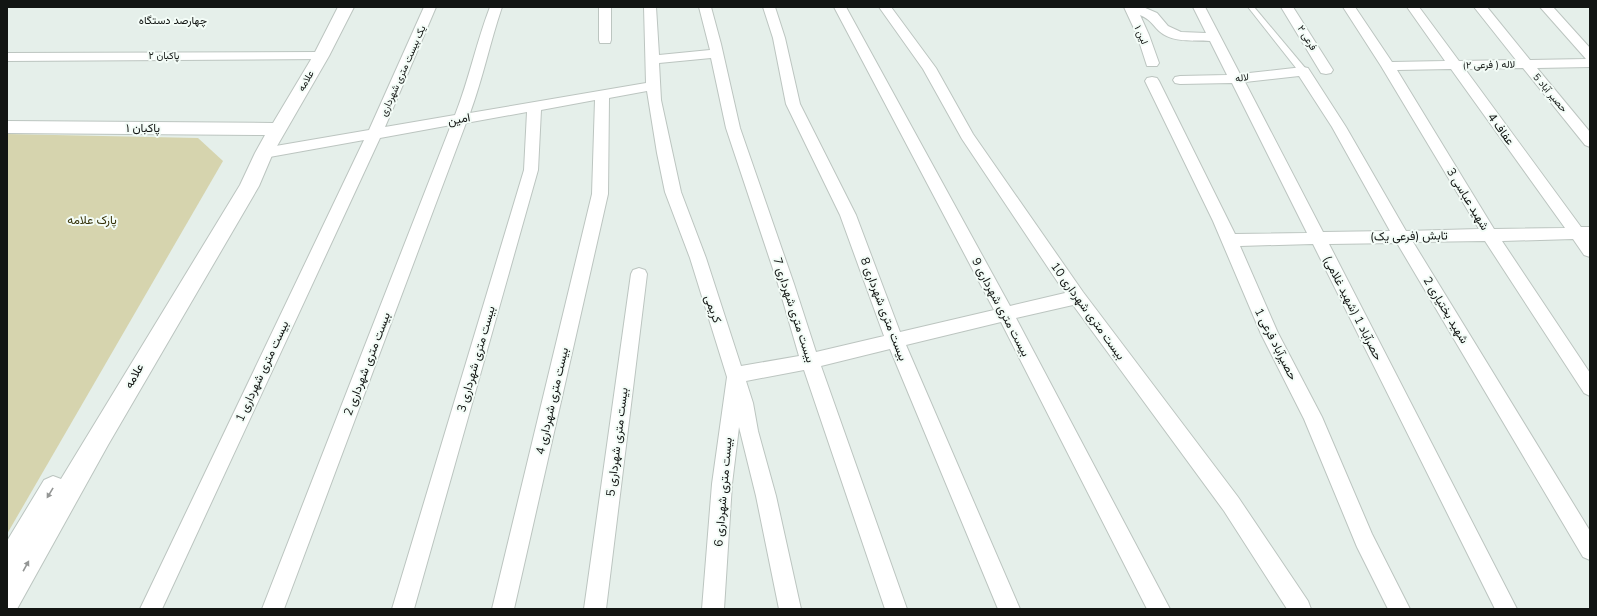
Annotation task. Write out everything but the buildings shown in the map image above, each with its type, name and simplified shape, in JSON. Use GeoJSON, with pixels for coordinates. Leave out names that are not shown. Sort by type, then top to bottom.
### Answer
{"type":"FeatureCollection","features":[{"type":"Feature","properties":{"kind":"street","name":"علامه"},"geometry":{"type":"LineString","coordinates":[[7,600],[106,424],[249,186],[264,153],[320,56],[346,7]]}},
{"type":"Feature","properties":{"kind":"street","name":"یک بیست متری شهرداری"},"geometry":{"type":"LineString","coordinates":[[374,134],[395,90],[430,7]]}},
{"type":"Feature","properties":{"kind":"street","name":"بیست متری شهرداری 2"},"geometry":{"type":"LineString","coordinates":[[273,609],[476,77],[486,34],[496,7]]}},
{"type":"Feature","properties":{"kind":"street"},"geometry":{"type":"LineString","coordinates":[[605,7],[605,40]]}},
{"type":"Feature","properties":{"kind":"street","name":"کریمی"},"geometry":{"type":"LineString","coordinates":[[650,7],[654,100],[673,192],[698,258],[744,403],[754,454],[766,496],[790,609]]}},
{"type":"Feature","properties":{"kind":"street","name":"بیست متری شهرداری 7"},"geometry":{"type":"LineString","coordinates":[[705,7],[717,53],[733,128],[786,284],[810,361],[896,609]]}},
{"type":"Feature","properties":{"kind":"street","name":"بیست متری شهرداری 8"},"geometry":{"type":"LineString","coordinates":[[769,7],[779,38],[793,104],[848,215],[894,341],[1009,609]]}},
{"type":"Feature","properties":{"kind":"street","name":"بیست متری شهرداری 9"},"geometry":{"type":"LineString","coordinates":[[840,7],[1005,314],[1159,609]]}},
{"type":"Feature","properties":{"kind":"street","name":"بیست متری شهرداری 10"},"geometry":{"type":"LineString","coordinates":[[885,7],[929,68],[967,136],[1077,297],[1231,504],[1300,609]]}},
{"type":"Feature","properties":{"kind":"street"},"geometry":{"type":"LineString","coordinates":[[1130,7],[1152,16],[1164,29],[1179,36],[1214,37]]}},
{"type":"Feature","properties":{"kind":"street","name":"لین ۱"},"geometry":{"type":"LineString","coordinates":[[1130,7],[1143,35],[1152,63]]}},
{"type":"Feature","properties":{"kind":"street","name":"حصرآباد 1 (شهید غلامی)"},"geometry":{"type":"LineString","coordinates":[[1199,7],[1506,609]]}},
{"type":"Feature","properties":{"kind":"street","name":"۲ فرعی"},"geometry":{"type":"LineString","coordinates":[[1287,7],[1326,70]]}},
{"type":"Feature","properties":{"kind":"street","name":"شهید عباسی 3"},"geometry":{"type":"LineString","coordinates":[[1349,7],[1388,66],[1490,235],[1590,388]]}},
{"type":"Feature","properties":{"kind":"street","name":"عفاف 4"},"geometry":{"type":"LineString","coordinates":[[1413,7],[1455,65],[1583,233],[1590,251]]}},
{"type":"Feature","properties":{"kind":"street","name":"حصیر آباد 5"},"geometry":{"type":"LineString","coordinates":[[1480,7],[1590,142]]}},
{"type":"Feature","properties":{"kind":"street"},"geometry":{"type":"LineString","coordinates":[[1546,7],[1590,56]]}},
{"type":"Feature","properties":{"kind":"street"},"geometry":{"type":"LineString","coordinates":[[652,60],[717,53]]}},
{"type":"Feature","properties":{"kind":"street","name":"پاکبان ۲"},"geometry":{"type":"LineString","coordinates":[[7,56],[320,56]]}},
{"type":"Feature","properties":{"kind":"street","name":"لاله ( فرعی ۲)"},"geometry":{"type":"LineString","coordinates":[[1388,66],[1590,63]]}},
{"type":"Feature","properties":{"kind":"street","name":"لاله"},"geometry":{"type":"LineString","coordinates":[[1180,80],[1236,79],[1303,71]]}},
{"type":"Feature","properties":{"kind":"street","name":"شهید بختیاری 2"},"geometry":{"type":"LineString","coordinates":[[1303,71],[1339,127],[1401,236],[1590,550]]}},
{"type":"Feature","properties":{"kind":"street","name":"حصیرآباد فرعی 1"},"geometry":{"type":"LineString","coordinates":[[1152,81],[1166,112],[1180,136],[1210,197],[1270,334],[1313,417],[1364,540],[1399,609]]}},
{"type":"Feature","properties":{"kind":"street","name":"امین"},"geometry":{"type":"LineString","coordinates":[[264,153],[653,86]]}},
{"type":"Feature","properties":{"kind":"street","name":"بیست متری شهرداری 4"},"geometry":{"type":"LineString","coordinates":[[503,609],[600,194],[602,95]]}},
{"type":"Feature","properties":{"kind":"street","name":"بیست متری شهرداری 3"},"geometry":{"type":"LineString","coordinates":[[403,609],[531,170],[534,107]]}},
{"type":"Feature","properties":{"kind":"street","name":"پاکبان ۱"},"geometry":{"type":"LineString","coordinates":[[7,127],[278,129]]}},
{"type":"Feature","properties":{"kind":"street","name":"بیست متری شهرداری 1"},"geometry":{"type":"LineString","coordinates":[[151,609],[374,134]]}},
{"type":"Feature","properties":{"kind":"street","name":"علامه"},"geometry":{"type":"LineString","coordinates":[[7,566],[233,186],[264,153]]}},
{"type":"Feature","properties":{"kind":"street","name":"تابش (فرعی یک)"},"geometry":{"type":"LineString","coordinates":[[1228,240],[1583,233]]}},
{"type":"Feature","properties":{"kind":"street","name":"بیست متری شهرداری 5"},"geometry":{"type":"LineString","coordinates":[[595,609],[639,274]]}},
{"type":"Feature","properties":{"kind":"street"},"geometry":{"type":"LineString","coordinates":[[736,375],[810,361],[1077,297]]}},
{"type":"Feature","properties":{"kind":"street","name":"بیست متری شهرداری 6"},"geometry":{"type":"LineString","coordinates":[[713,609],[722,484],[736,375]]}},
{"type":"Feature","properties":{"kind":"lane"},"geometry":{"type":"LineString","coordinates":[[1251,7],[1303,71]]}},
{"type":"Feature","properties":{"kind":"green space","name":"پارک علامه"},"geometry":{"type":"Polygon","coordinates":[[[7,134],[198,138],[223,161],[7,534],[7,134]]]}},
{"type":"Feature","properties":{"kind":"district","name":"چهارصد دستگاه"},"geometry":{"type":"Point","coordinates":[173,20]}}]}
